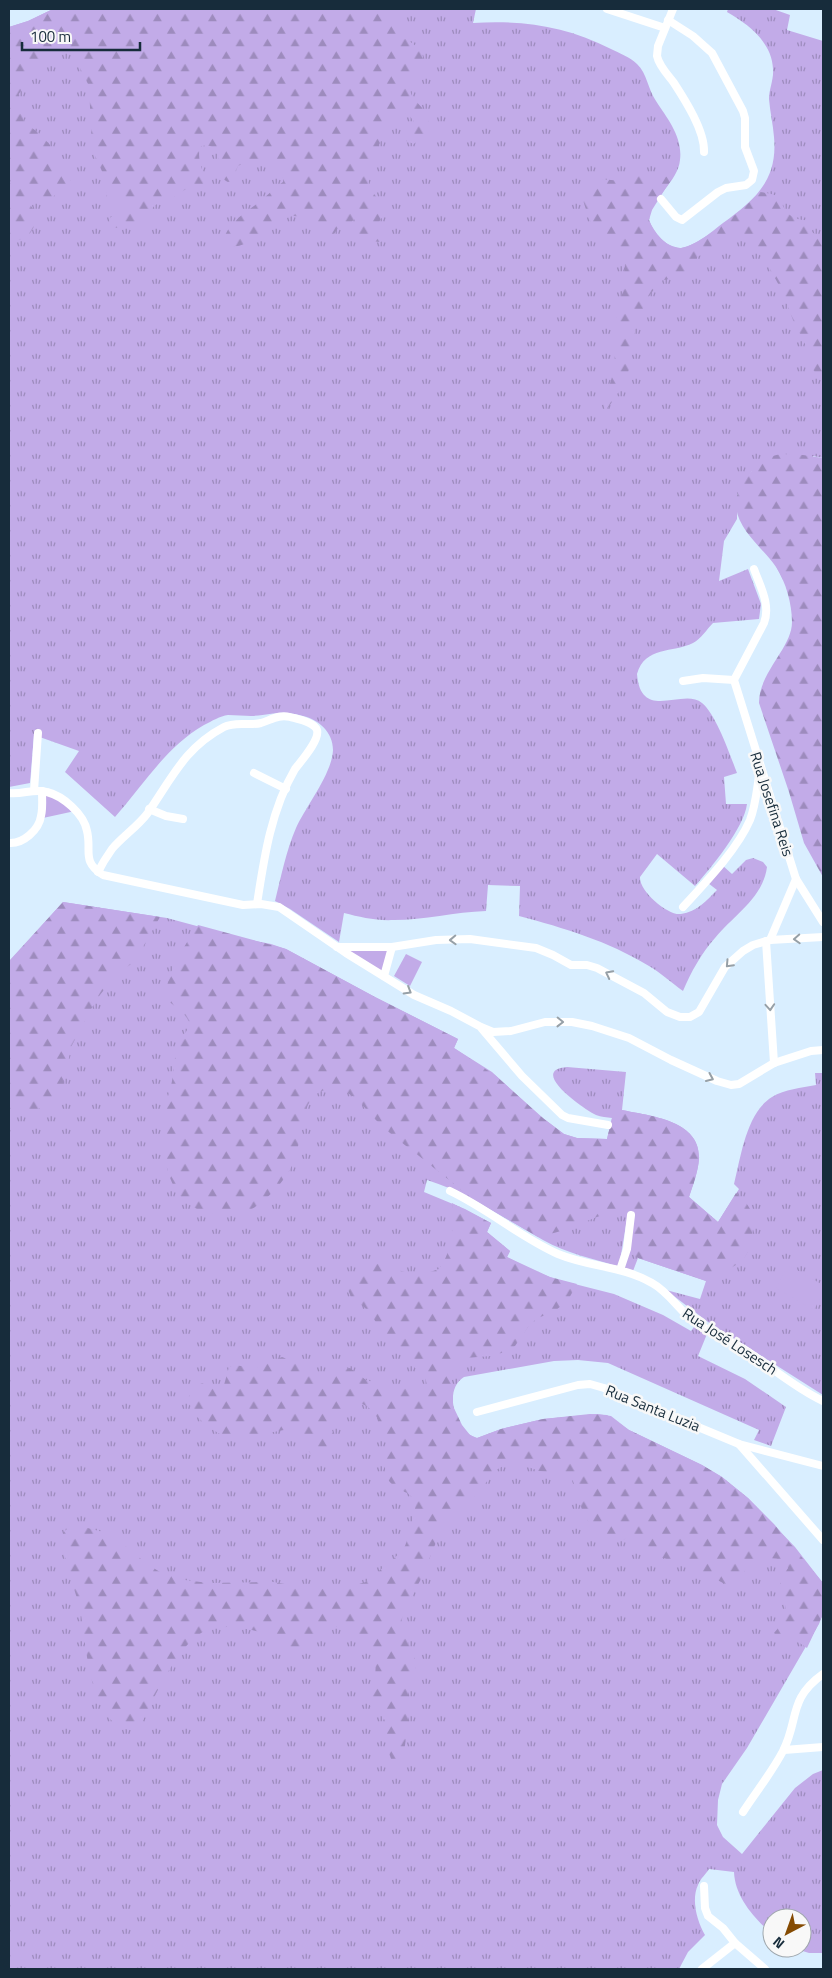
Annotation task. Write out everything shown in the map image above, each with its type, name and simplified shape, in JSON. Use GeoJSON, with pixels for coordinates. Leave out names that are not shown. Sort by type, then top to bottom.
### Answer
{"type":"FeatureCollection","features":[{"type":"Feature","properties":{"kind":"street"},"geometry":{"type":"LineString","coordinates":[[607,9],[665,28]]}},
{"type":"Feature","properties":{"kind":"street"},"geometry":{"type":"LineString","coordinates":[[673,9],[656,52],[661,66],[682,94],[693,116],[703,142],[704,152]]}},
{"type":"Feature","properties":{"kind":"street"},"geometry":{"type":"LineString","coordinates":[[661,199],[679,220],[684,219],[721,190],[748,184],[752,180],[754,171],[744,142],[745,118],[743,110],[716,59],[693,36],[668,20]]}},
{"type":"Feature","properties":{"kind":"street"},"geometry":{"type":"LineString","coordinates":[[683,681],[704,678],[734,680],[764,624],[767,614],[767,606],[754,569]]}},
{"type":"Feature","properties":{"kind":"street","name":"Rua Josefina Reis"},"geometry":{"type":"LineString","coordinates":[[734,680],[796,880],[823,922]]}},
{"type":"Feature","properties":{"kind":"street"},"geometry":{"type":"LineString","coordinates":[[98,872],[113,849],[133,830],[150,809],[177,767],[193,748],[227,726],[258,724],[283,716],[310,724],[317,731],[312,745],[296,768],[286,789],[263,858],[257,904]]}},
{"type":"Feature","properties":{"kind":"street"},"geometry":{"type":"LineString","coordinates":[[34,791],[38,733]]}},
{"type":"Feature","properties":{"kind":"street"},"geometry":{"type":"LineString","coordinates":[[683,907],[722,862],[750,820],[754,808],[760,768]]}},
{"type":"Feature","properties":{"kind":"street"},"geometry":{"type":"LineString","coordinates":[[254,773],[286,789]]}},
{"type":"Feature","properties":{"kind":"street"},"geometry":{"type":"LineString","coordinates":[[9,842],[22,841],[39,823],[42,815],[42,791]]}},
{"type":"Feature","properties":{"kind":"street"},"geometry":{"type":"LineString","coordinates":[[9,793],[42,791],[61,798],[81,818],[88,832],[89,860],[98,872],[110,878],[246,905],[257,904],[280,907],[337,947],[414,994],[451,1011],[481,1028],[493,1032],[502,1032],[545,1022],[572,1022],[592,1026],[629,1038],[671,1060],[727,1085],[739,1084],[774,1063],[811,1051],[823,1050]]}},
{"type":"Feature","properties":{"kind":"street"},"geometry":{"type":"LineString","coordinates":[[150,809],[166,816],[183,819]]}},
{"type":"Feature","properties":{"kind":"street"},"geometry":{"type":"LineString","coordinates":[[774,1063],[768,940],[796,880]]}},
{"type":"Feature","properties":{"kind":"street"},"geometry":{"type":"LineString","coordinates":[[337,947],[392,947],[436,940],[470,939],[536,948],[571,965],[587,965],[597,968],[644,994],[666,1012],[690,1018],[699,1012],[716,981],[732,960],[754,945],[768,940],[823,937]]}},
{"type":"Feature","properties":{"kind":"street"},"geometry":{"type":"LineString","coordinates":[[384,976],[392,947]]}},
{"type":"Feature","properties":{"kind":"street"},"geometry":{"type":"LineString","coordinates":[[481,1028],[515,1069],[562,1115],[568,1118],[608,1126]]}},
{"type":"Feature","properties":{"kind":"street","name":"Rua José Losesch"},"geometry":{"type":"LineString","coordinates":[[450,1191],[469,1200],[517,1232],[548,1249],[572,1259],[620,1270],[652,1283],[693,1320],[744,1350],[807,1393],[823,1401]]}},
{"type":"Feature","properties":{"kind":"street"},"geometry":{"type":"LineString","coordinates":[[620,1270],[627,1250],[631,1215]]}},
{"type":"Feature","properties":{"kind":"street","name":"Rua Santa Luzia"},"geometry":{"type":"LineString","coordinates":[[477,1412],[578,1385],[590,1384],[604,1388],[739,1444],[823,1466]]}},
{"type":"Feature","properties":{"kind":"street"},"geometry":{"type":"LineString","coordinates":[[739,1444],[823,1540]]}},
{"type":"Feature","properties":{"kind":"street"},"geometry":{"type":"LineString","coordinates":[[743,1812],[784,1750],[798,1703],[807,1688],[823,1674]]}},
{"type":"Feature","properties":{"kind":"street"},"geometry":{"type":"LineString","coordinates":[[784,1750],[823,1746]]}},
{"type":"Feature","properties":{"kind":"street"},"geometry":{"type":"LineString","coordinates":[[704,1886],[706,1915],[723,1928],[735,1943],[765,1969]]}},
{"type":"Feature","properties":{"kind":"street"},"geometry":{"type":"LineString","coordinates":[[702,1969],[735,1943]]}},
{"type":"Feature","properties":{"kind":"green space"},"geometry":{"type":"Polygon","coordinates":[[[53,9],[476,9],[473,23],[491,22],[544,26],[594,41],[628,57],[640,68],[653,97],[677,136],[680,152],[678,168],[675,176],[654,204],[649,220],[661,239],[670,245],[681,248],[703,238],[745,206],[762,188],[772,165],[774,137],[769,99],[773,73],[772,59],[764,42],[758,35],[743,22],[727,12],[728,9],[773,9],[790,15],[787,30],[823,41],[823,458],[813,456],[783,580],[776,566],[752,471],[737,495],[737,519],[724,541],[719,581],[748,569],[761,604],[759,619],[713,623],[693,643],[660,652],[646,659],[637,674],[640,689],[646,697],[664,701],[694,699],[707,708],[722,735],[737,773],[724,777],[726,804],[747,804],[745,814],[733,836],[695,886],[657,854],[640,877],[644,889],[655,901],[669,911],[675,914],[687,913],[697,908],[717,890],[708,883],[722,865],[732,874],[746,860],[753,858],[763,862],[767,867],[760,888],[754,897],[710,944],[697,963],[683,991],[653,969],[618,949],[569,931],[519,916],[520,886],[488,885],[486,911],[417,919],[387,920],[344,913],[339,942],[275,901],[292,837],[332,759],[333,750],[328,732],[314,720],[303,716],[282,713],[251,716],[228,715],[204,725],[190,734],[167,755],[115,817],[65,772],[79,751],[34,735],[30,783],[9,787],[9,27],[28,21],[53,9]]]}},
{"type":"Feature","properties":{"kind":"green space"},"geometry":{"type":"Polygon","coordinates":[[[53,9],[405,9],[400,20],[402,37],[417,47],[423,55],[422,66],[413,80],[410,89],[414,99],[425,112],[433,133],[430,137],[421,138],[414,144],[406,141],[415,123],[409,115],[402,112],[395,115],[391,120],[382,137],[371,169],[369,184],[386,213],[378,226],[385,238],[381,242],[370,241],[358,246],[356,243],[357,228],[354,219],[347,228],[340,225],[334,234],[328,234],[304,219],[293,216],[277,223],[247,243],[220,249],[227,232],[236,220],[283,182],[283,178],[275,167],[263,161],[253,167],[242,164],[238,166],[232,181],[228,182],[222,177],[216,151],[213,147],[208,146],[201,146],[199,151],[204,183],[200,187],[189,187],[171,199],[155,205],[150,211],[148,222],[126,228],[112,225],[109,220],[114,215],[124,212],[117,198],[109,202],[106,200],[105,178],[92,149],[89,86],[70,52],[60,50],[41,64],[18,95],[25,123],[39,133],[50,145],[51,156],[72,182],[68,192],[58,192],[50,200],[38,197],[31,200],[29,203],[37,215],[32,231],[21,239],[9,239],[9,186],[12,181],[9,176],[9,27],[28,21],[53,9]]]}},
{"type":"Feature","properties":{"kind":"green space"},"geometry":{"type":"Polygon","coordinates":[[[649,172],[672,178],[652,210],[649,220],[661,238],[675,247],[688,246],[710,234],[745,207],[760,192],[779,197],[783,207],[793,217],[813,222],[812,232],[818,237],[823,236],[823,376],[816,374],[812,368],[806,346],[793,320],[782,291],[769,267],[747,237],[737,232],[722,239],[713,252],[698,256],[693,265],[682,276],[660,281],[647,299],[634,332],[634,343],[627,379],[606,411],[604,402],[614,371],[617,314],[624,286],[625,263],[617,249],[599,233],[589,219],[582,197],[587,186],[599,179],[623,181],[649,172]]]}},
{"type":"Feature","properties":{"kind":"green space"},"geometry":{"type":"Polygon","coordinates":[[[782,454],[823,458],[823,877],[804,843],[759,703],[764,681],[791,632],[792,615],[790,601],[780,573],[743,526],[736,507],[739,491],[751,471],[767,458],[782,454]]]}},
{"type":"Feature","properties":{"kind":"green space"},"geometry":{"type":"Polygon","coordinates":[[[43,792],[50,793],[75,811],[43,818],[43,792]]]}},
{"type":"Feature","properties":{"kind":"green space"},"geometry":{"type":"Polygon","coordinates":[[[63,902],[167,918],[271,944],[286,949],[458,1039],[454,1048],[492,1072],[539,1115],[564,1134],[577,1138],[607,1139],[612,1118],[596,1115],[571,1098],[556,1082],[553,1075],[556,1070],[567,1067],[626,1072],[622,1110],[672,1122],[692,1136],[697,1146],[699,1159],[689,1197],[718,1222],[739,1189],[734,1184],[742,1149],[750,1124],[763,1104],[782,1092],[816,1085],[815,1073],[823,1073],[823,1395],[708,1322],[666,1290],[700,1299],[706,1281],[638,1258],[633,1271],[623,1268],[631,1243],[635,1213],[628,1213],[619,1267],[552,1245],[472,1199],[443,1186],[427,1180],[424,1192],[465,1209],[491,1223],[487,1232],[510,1251],[507,1257],[532,1270],[555,1279],[614,1294],[663,1315],[691,1331],[694,1327],[707,1334],[698,1356],[745,1379],[786,1407],[771,1446],[754,1440],[759,1430],[608,1363],[578,1360],[554,1361],[464,1377],[457,1383],[453,1401],[454,1410],[463,1428],[477,1438],[501,1429],[543,1419],[597,1414],[611,1416],[629,1430],[702,1465],[722,1477],[748,1498],[795,1547],[823,1583],[823,1614],[819,1624],[747,1748],[722,1784],[718,1800],[717,1825],[723,1837],[742,1854],[795,1788],[813,1774],[823,1770],[823,1953],[812,1953],[812,1908],[762,1908],[762,1924],[752,1914],[742,1898],[735,1881],[734,1872],[709,1869],[699,1883],[695,1897],[697,1917],[705,1935],[688,1952],[679,1969],[9,1969],[9,962],[63,902]]]}},
{"type":"Feature","properties":{"kind":"green space"},"geometry":{"type":"Polygon","coordinates":[[[63,902],[160,917],[135,961],[114,977],[96,1000],[71,1047],[60,1095],[53,1103],[28,1113],[13,1111],[9,1109],[9,961],[63,902]]]}},
{"type":"Feature","properties":{"kind":"green space"},"geometry":{"type":"Polygon","coordinates":[[[198,925],[286,949],[458,1039],[454,1048],[496,1076],[544,1119],[564,1134],[577,1138],[607,1139],[612,1118],[622,1110],[659,1118],[683,1128],[692,1136],[697,1146],[699,1159],[689,1197],[718,1222],[736,1193],[751,1211],[753,1231],[748,1252],[736,1265],[706,1281],[638,1258],[629,1250],[635,1214],[611,1213],[538,1237],[469,1196],[387,1131],[354,1097],[341,1090],[334,1089],[322,1091],[314,1096],[308,1105],[304,1115],[298,1149],[292,1165],[280,1184],[264,1201],[253,1208],[235,1214],[216,1214],[195,1208],[183,1200],[169,1175],[165,1160],[163,1129],[177,1048],[190,1025],[183,1014],[166,999],[167,989],[172,970],[198,925]]]}},
{"type":"Feature","properties":{"kind":"green space"},"geometry":{"type":"Polygon","coordinates":[[[391,948],[384,974],[344,949],[391,948]]]}},
{"type":"Feature","properties":{"kind":"green space"},"geometry":{"type":"Polygon","coordinates":[[[406,954],[422,962],[410,986],[394,976],[406,954]]]}},
{"type":"Feature","properties":{"kind":"green space"},"geometry":{"type":"Polygon","coordinates":[[[452,1203],[491,1223],[487,1232],[510,1251],[507,1257],[550,1277],[577,1284],[568,1300],[555,1311],[538,1318],[530,1324],[515,1346],[508,1351],[491,1356],[465,1358],[455,1365],[450,1379],[453,1391],[453,1406],[462,1425],[470,1435],[477,1438],[501,1429],[543,1419],[590,1414],[607,1415],[629,1430],[702,1465],[722,1477],[748,1498],[774,1524],[823,1583],[823,1614],[807,1648],[791,1637],[778,1637],[774,1633],[784,1621],[787,1613],[780,1584],[788,1568],[785,1563],[774,1558],[756,1562],[746,1569],[735,1587],[725,1584],[688,1565],[657,1556],[635,1537],[619,1541],[604,1537],[589,1523],[583,1513],[573,1481],[567,1475],[539,1471],[515,1462],[496,1470],[469,1504],[444,1523],[421,1579],[403,1613],[401,1625],[415,1659],[416,1670],[408,1691],[408,1724],[404,1752],[396,1770],[387,1747],[386,1723],[367,1700],[366,1692],[374,1679],[376,1670],[375,1660],[365,1642],[353,1633],[333,1626],[326,1626],[320,1629],[306,1646],[299,1651],[287,1648],[277,1639],[265,1633],[252,1630],[218,1627],[207,1630],[197,1636],[177,1658],[160,1686],[141,1725],[131,1730],[120,1727],[110,1718],[95,1692],[87,1659],[79,1604],[64,1553],[64,1532],[72,1524],[111,1534],[147,1564],[160,1572],[185,1580],[208,1583],[273,1582],[314,1589],[340,1589],[366,1582],[399,1554],[405,1546],[411,1529],[416,1503],[410,1495],[394,1486],[387,1478],[385,1471],[386,1440],[380,1423],[371,1409],[357,1403],[349,1405],[338,1414],[331,1425],[334,1450],[332,1454],[323,1460],[312,1454],[296,1436],[284,1430],[243,1438],[223,1436],[214,1431],[197,1416],[191,1408],[189,1400],[191,1392],[198,1385],[224,1385],[229,1367],[234,1365],[255,1368],[282,1357],[295,1362],[321,1379],[330,1379],[341,1370],[350,1368],[366,1380],[408,1387],[422,1393],[427,1385],[425,1377],[388,1342],[369,1311],[351,1297],[347,1287],[352,1274],[362,1266],[372,1262],[418,1276],[439,1269],[444,1261],[452,1237],[452,1203]]]}},
{"type":"Feature","properties":{"kind":"green space"},"geometry":{"type":"Polygon","coordinates":[[[788,1265],[823,1285],[823,1293],[814,1310],[776,1288],[788,1265]]]}}]}
